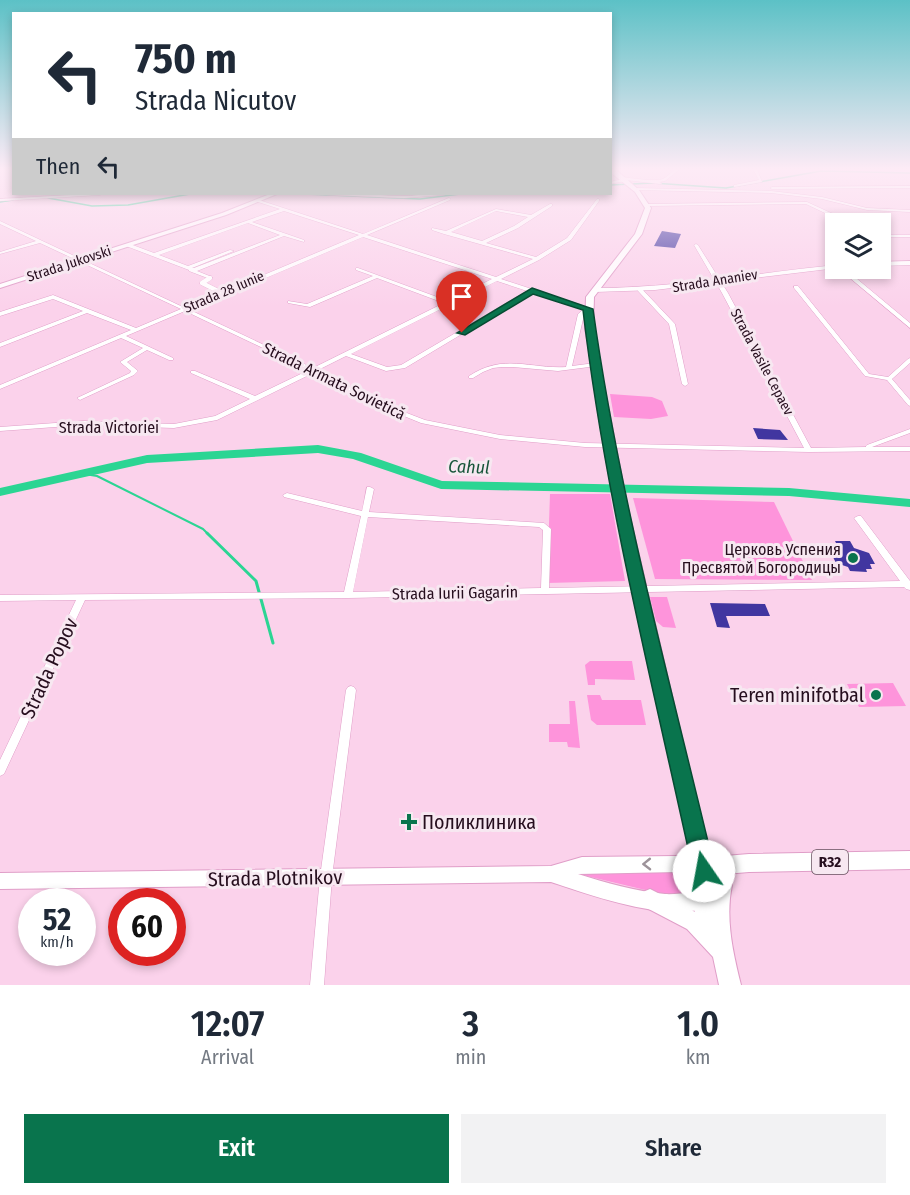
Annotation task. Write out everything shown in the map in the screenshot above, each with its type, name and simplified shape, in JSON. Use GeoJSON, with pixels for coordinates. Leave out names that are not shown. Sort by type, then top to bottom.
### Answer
{"type":"FeatureCollection","features":[{"type":"Feature","properties":{"kind":"main road","name":"Strada Jukovski"},"geometry":{"type":"LineString","coordinates":[[0,286],[217,215]]}},
{"type":"Feature","properties":{"kind":"main road"},"geometry":{"type":"LineString","coordinates":[[644,215],[641,228],[588,300],[588,309],[595,365],[621,504],[711,886],[730,985]]}},
{"type":"Feature","properties":{"kind":"main road","name":"R32"},"geometry":{"type":"LineString","coordinates":[[711,886],[737,868],[749,863],[910,860]]}},
{"type":"Feature","properties":{"kind":"main road","name":"Strada Plotnikov"},"geometry":{"type":"LineString","coordinates":[[0,881],[551,874],[650,899],[685,903],[711,886],[678,864],[582,865],[551,874]]}},
{"type":"Feature","properties":{"kind":"main road"},"geometry":{"type":"LineString","coordinates":[[650,899],[694,922],[722,952]]}},
{"type":"Feature","properties":{"kind":"street"},"geometry":{"type":"LineString","coordinates":[[154,255],[270,215]]}},
{"type":"Feature","properties":{"kind":"street"},"geometry":{"type":"LineString","coordinates":[[303,215],[588,309]]}},
{"type":"Feature","properties":{"kind":"street","name":"Strada 28 Iunie"},"geometry":{"type":"LineString","coordinates":[[0,387],[411,215]]}},
{"type":"Feature","properties":{"kind":"street"},"geometry":{"type":"LineString","coordinates":[[446,233],[485,215]]}},
{"type":"Feature","properties":{"kind":"street"},"geometry":{"type":"LineString","coordinates":[[522,215],[533,217]]}},
{"type":"Feature","properties":{"kind":"street"},"geometry":{"type":"LineString","coordinates":[[482,243],[536,215]]}},
{"type":"Feature","properties":{"kind":"street","name":"Strada Victoriei"},"geometry":{"type":"LineString","coordinates":[[0,429],[83,423],[182,426],[217,418],[537,259],[569,239],[587,215]]}},
{"type":"Feature","properties":{"kind":"street","name":"Strada Armata Sovietică"},"geometry":{"type":"LineString","coordinates":[[1,223],[313,370],[379,404],[423,422],[518,440],[610,446],[809,450],[910,449]]}},
{"type":"Feature","properties":{"kind":"street"},"geometry":{"type":"LineString","coordinates":[[250,223],[302,241]]}},
{"type":"Feature","properties":{"kind":"street"},"geometry":{"type":"LineString","coordinates":[[434,229],[537,259]]}},
{"type":"Feature","properties":{"kind":"street"},"geometry":{"type":"LineString","coordinates":[[188,269],[281,234]]}},
{"type":"Feature","properties":{"kind":"street"},"geometry":{"type":"LineString","coordinates":[[188,269],[199,269],[281,234]]}},
{"type":"Feature","properties":{"kind":"street"},"geometry":{"type":"LineString","coordinates":[[891,236],[910,236]]}},
{"type":"Feature","properties":{"kind":"street"},"geometry":{"type":"LineString","coordinates":[[0,253],[40,241]]}},
{"type":"Feature","properties":{"kind":"street"},"geometry":{"type":"LineString","coordinates":[[128,245],[210,278]]}},
{"type":"Feature","properties":{"kind":"street","name":"Strada Vasile Cepaev"},"geometry":{"type":"LineString","coordinates":[[696,245],[809,450]]}},
{"type":"Feature","properties":{"kind":"street"},"geometry":{"type":"LineString","coordinates":[[891,263],[910,262]]}},
{"type":"Feature","properties":{"kind":"street"},"geometry":{"type":"LineString","coordinates":[[358,268],[449,303]]}},
{"type":"Feature","properties":{"kind":"street","name":"Strada Ananiev"},"geometry":{"type":"LineString","coordinates":[[595,290],[640,290],[765,273],[825,268]]}},
{"type":"Feature","properties":{"kind":"street"},"geometry":{"type":"LineString","coordinates":[[290,302],[308,306],[377,276]]}},
{"type":"Feature","properties":{"kind":"street"},"geometry":{"type":"LineString","coordinates":[[210,278],[202,283],[220,292]]}},
{"type":"Feature","properties":{"kind":"street"},"geometry":{"type":"LineString","coordinates":[[853,279],[910,326]]}},
{"type":"Feature","properties":{"kind":"street"},"geometry":{"type":"LineString","coordinates":[[796,287],[867,375],[889,380],[910,404]]}},
{"type":"Feature","properties":{"kind":"street"},"geometry":{"type":"LineString","coordinates":[[346,354],[386,369],[403,367],[532,290]]}},
{"type":"Feature","properties":{"kind":"street"},"geometry":{"type":"LineString","coordinates":[[640,290],[672,324],[685,384]]}},
{"type":"Feature","properties":{"kind":"street"},"geometry":{"type":"LineString","coordinates":[[0,314],[50,297],[135,330]]}},
{"type":"Feature","properties":{"kind":"street"},"geometry":{"type":"LineString","coordinates":[[569,368],[580,314],[588,309]]}},
{"type":"Feature","properties":{"kind":"street"},"geometry":{"type":"LineString","coordinates":[[0,345],[87,311]]}},
{"type":"Feature","properties":{"kind":"street"},"geometry":{"type":"LineString","coordinates":[[121,336],[171,359]]}},
{"type":"Feature","properties":{"kind":"street"},"geometry":{"type":"LineString","coordinates":[[80,398],[132,374],[135,371],[123,362],[147,348]]}},
{"type":"Feature","properties":{"kind":"street"},"geometry":{"type":"LineString","coordinates":[[889,380],[910,360]]}},
{"type":"Feature","properties":{"kind":"street"},"geometry":{"type":"LineString","coordinates":[[471,377],[483,369],[508,364],[569,368],[595,365]]}},
{"type":"Feature","properties":{"kind":"street"},"geometry":{"type":"LineString","coordinates":[[193,372],[256,399]]}},
{"type":"Feature","properties":{"kind":"street"},"geometry":{"type":"LineString","coordinates":[[862,449],[910,431]]}},
{"type":"Feature","properties":{"kind":"street"},"geometry":{"type":"LineString","coordinates":[[348,595],[370,489]]}},
{"type":"Feature","properties":{"kind":"street"},"geometry":{"type":"LineString","coordinates":[[287,495],[363,514],[541,525],[547,529],[544,591]]}},
{"type":"Feature","properties":{"kind":"street"},"geometry":{"type":"LineString","coordinates":[[858,518],[909,585]]}},
{"type":"Feature","properties":{"kind":"street","name":"Strada Iurii Gagarin"},"geometry":{"type":"LineString","coordinates":[[0,598],[348,595],[639,588],[909,585]]}},
{"type":"Feature","properties":{"kind":"street","name":"Strada Popov"},"geometry":{"type":"LineString","coordinates":[[0,771],[82,597]]}},
{"type":"Feature","properties":{"kind":"street"},"geometry":{"type":"LineString","coordinates":[[317,985],[326,877],[351,690]]}},
{"type":"Feature","properties":{"kind":"shaded area"},"geometry":{"type":"Polygon","coordinates":[[[610,394],[652,397],[662,401],[668,416],[651,419],[614,417],[610,394]]]}},
{"type":"Feature","properties":{"kind":"shaded area"},"geometry":{"type":"Polygon","coordinates":[[[550,494],[610,494],[625,581],[547,583],[550,494]]]}},
{"type":"Feature","properties":{"kind":"shaded area"},"geometry":{"type":"Polygon","coordinates":[[[633,498],[774,502],[812,580],[655,579],[633,498]]]}},
{"type":"Feature","properties":{"kind":"shaded area"},"geometry":{"type":"Polygon","coordinates":[[[650,597],[667,597],[676,628],[663,627],[656,621],[650,597]]]}},
{"type":"Feature","properties":{"kind":"shaded area"},"geometry":{"type":"Polygon","coordinates":[[[590,661],[632,661],[635,680],[595,679],[595,685],[588,685],[585,665],[590,661]]]}},
{"type":"Feature","properties":{"kind":"shaded area","name":"Teren minifotbal"},"geometry":{"type":"Polygon","coordinates":[[[893,683],[906,706],[859,707],[847,684],[893,683]]]}},
{"type":"Feature","properties":{"kind":"shaded area"},"geometry":{"type":"Polygon","coordinates":[[[587,695],[600,695],[602,700],[641,700],[646,725],[597,725],[591,720],[587,695]]]}},
{"type":"Feature","properties":{"kind":"shaded area"},"geometry":{"type":"Polygon","coordinates":[[[569,701],[575,701],[580,748],[568,747],[567,742],[549,742],[549,724],[570,724],[569,701]]]}},
{"type":"Feature","properties":{"kind":"shaded area"},"geometry":{"type":"Polygon","coordinates":[[[678,871],[677,879],[683,899],[574,873],[678,871]]]}},
{"type":"Feature","properties":{"kind":"building"},"geometry":{"type":"Polygon","coordinates":[[[662,231],[681,234],[675,248],[654,246],[662,231]]]}},
{"type":"Feature","properties":{"kind":"building"},"geometry":{"type":"Polygon","coordinates":[[[753,428],[780,430],[788,440],[758,439],[753,428]]]}},
{"type":"Feature","properties":{"kind":"building","name":"Церковь Успения Пресвятой Богородицы"},"geometry":{"type":"Polygon","coordinates":[[[835,541],[850,541],[854,548],[869,553],[875,564],[870,564],[872,569],[866,569],[867,572],[850,571],[848,567],[836,563],[831,553],[837,553],[835,548],[839,549],[835,541]]]}},
{"type":"Feature","properties":{"kind":"building"},"geometry":{"type":"Polygon","coordinates":[[[710,603],[765,604],[770,616],[726,616],[730,628],[717,627],[710,603]]]}},
{"type":"Feature","properties":{"kind":"waterway","name":"Cahul"},"geometry":{"type":"LineString","coordinates":[[0,492],[147,459],[318,449],[356,456],[441,485],[789,492],[910,503]]}},
{"type":"Feature","properties":{"kind":"waterway"},"geometry":{"type":"LineString","coordinates":[[78,473],[97,476],[207,533]]}},
{"type":"Feature","properties":{"kind":"waterway"},"geometry":{"type":"LineString","coordinates":[[207,533],[256,581],[273,643]]}},
{"type":"Feature","properties":{"kind":"place","name":"Церковь Успения Пресвятой Богородицы"},"geometry":{"type":"Point","coordinates":[853,558]}},
{"type":"Feature","properties":{"kind":"place","name":"Teren minifotbal"},"geometry":{"type":"Point","coordinates":[876,695]}},
{"type":"Feature","properties":{"kind":"place","name":"Поликлиника"},"geometry":{"type":"Point","coordinates":[409,822]}},
{"type":"Feature","properties":{"kind":"route"},"geometry":{"type":"LineString","coordinates":[[462,333],[532,290],[588,309],[595,365],[621,504],[704,871]]}}]}
